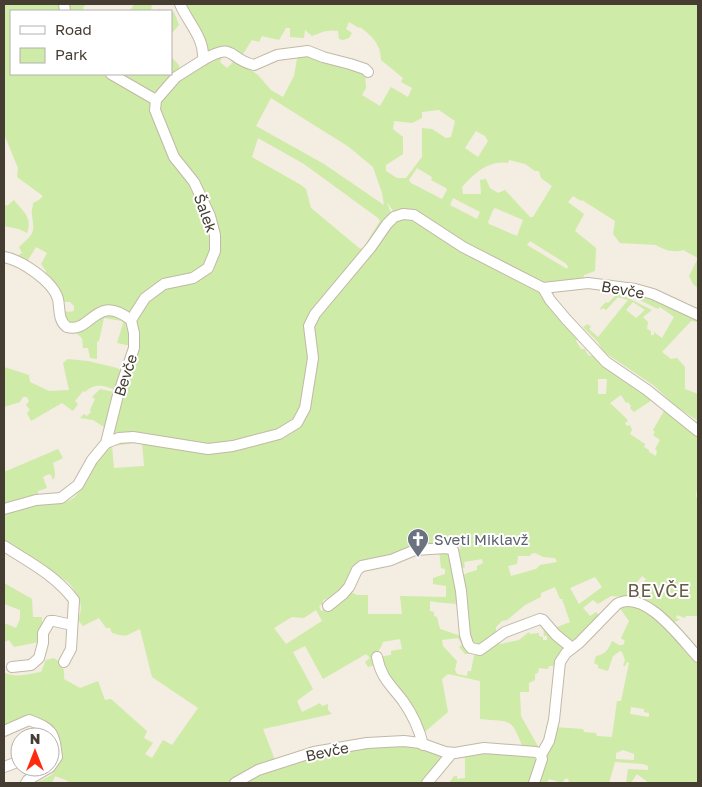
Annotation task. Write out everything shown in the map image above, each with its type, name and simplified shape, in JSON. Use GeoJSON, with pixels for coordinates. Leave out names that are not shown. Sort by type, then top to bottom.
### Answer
{"type":"FeatureCollection","features":[{"type":"Feature","properties":{"kind":"street"},"geometry":{"type":"LineString","coordinates":[[180,4],[202,43],[203,60]]}},
{"type":"Feature","properties":{"kind":"street"},"geometry":{"type":"LineString","coordinates":[[113,75],[156,100],[176,77],[215,53],[225,51],[254,65],[277,55],[308,51],[365,69],[368,72]]}},
{"type":"Feature","properties":{"kind":"street","name":"Šalek"},"geometry":{"type":"LineString","coordinates":[[131,320],[145,298],[164,284],[193,278],[208,268],[215,251],[215,234],[210,216],[194,182],[174,156],[155,110],[156,100]]}},
{"type":"Feature","properties":{"kind":"street"},"geometry":{"type":"LineString","coordinates":[[106,442],[133,437],[208,449],[232,446],[279,434],[297,423],[305,408],[311,375],[313,358],[310,326],[315,314],[348,276],[394,217],[403,214],[414,215],[463,247],[543,288],[550,300],[566,319],[606,362],[647,390],[698,432]]}},
{"type":"Feature","properties":{"kind":"street"},"geometry":{"type":"LineString","coordinates":[[4,257],[17,260],[53,289],[58,297],[62,321],[68,328],[80,327],[100,312],[120,313],[131,320]]}},
{"type":"Feature","properties":{"kind":"street","name":"Bevče"},"geometry":{"type":"LineString","coordinates":[[543,288],[588,283],[635,289],[653,294],[698,315]]}},
{"type":"Feature","properties":{"kind":"street","name":"Bevče"},"geometry":{"type":"LineString","coordinates":[[4,509],[36,500],[61,498],[78,485],[92,460],[106,442],[118,395],[134,348],[134,333],[131,320]]}},
{"type":"Feature","properties":{"kind":"street"},"geometry":{"type":"LineString","coordinates":[[4,546],[49,574],[65,588],[74,600],[71,650],[64,662]]}},
{"type":"Feature","properties":{"kind":"street"},"geometry":{"type":"LineString","coordinates":[[328,606],[349,587],[357,570],[362,566],[391,560],[415,550],[446,548],[454,550],[461,591],[465,635],[471,648],[480,650],[504,632],[540,619],[544,620],[556,635],[572,648]]}},
{"type":"Feature","properties":{"kind":"street"},"geometry":{"type":"LineString","coordinates":[[534,783],[542,759],[541,755],[548,741],[554,720],[560,662],[566,653],[617,604],[628,600],[634,601],[651,610],[672,627],[698,657]]}},
{"type":"Feature","properties":{"kind":"street"},"geometry":{"type":"LineString","coordinates":[[12,667],[31,665],[39,658],[43,643],[43,633],[50,621],[72,625]]}},
{"type":"Feature","properties":{"kind":"street"},"geometry":{"type":"LineString","coordinates":[[377,657],[379,668],[384,678],[403,700],[414,717],[423,745]]}},
{"type":"Feature","properties":{"kind":"street"},"geometry":{"type":"LineString","coordinates":[[13,727],[30,720],[48,727]]}},
{"type":"Feature","properties":{"kind":"street","name":"Bevče"},"geometry":{"type":"LineString","coordinates":[[235,783],[258,770],[314,752],[367,743],[404,741],[452,752],[484,748],[536,752],[541,755]]}},
{"type":"Feature","properties":{"kind":"street"},"geometry":{"type":"LineString","coordinates":[[427,783],[452,752]]}},
{"type":"Feature","properties":{"kind":"green space"},"geometry":{"type":"Polygon","coordinates":[[[4,4],[63,4],[63,10],[10,10],[10,75],[107,75],[138,89],[154,103],[158,102],[178,79],[194,66],[222,52],[224,54],[220,62],[227,68],[236,59],[252,67],[251,70],[271,90],[283,97],[294,76],[298,53],[332,60],[365,72],[366,88],[362,95],[380,106],[391,87],[408,97],[412,88],[401,82],[403,78],[381,60],[378,45],[360,27],[349,22],[346,29],[352,33],[349,38],[343,40],[339,39],[338,31],[324,32],[312,36],[305,30],[304,38],[290,37],[290,28],[286,28],[279,40],[262,36],[259,42],[252,40],[241,57],[230,50],[224,49],[206,57],[202,39],[182,4],[698,4],[698,258],[683,250],[673,251],[656,245],[620,243],[613,234],[615,221],[573,196],[568,202],[584,214],[575,231],[596,248],[595,271],[584,275],[583,282],[555,285],[540,284],[466,247],[418,215],[393,211],[387,202],[391,214],[390,218],[307,323],[306,338],[311,350],[311,361],[302,406],[294,423],[281,429],[220,444],[180,442],[136,435],[112,436],[123,383],[137,350],[135,317],[132,312],[101,309],[93,312],[79,324],[71,326],[63,320],[62,311],[74,311],[74,306],[70,302],[62,302],[59,294],[44,277],[46,271],[41,264],[47,253],[36,247],[28,260],[35,270],[15,257],[22,253],[19,247],[33,230],[33,203],[43,196],[17,177],[18,168],[4,134],[4,4]],[[271,98],[256,126],[324,164],[384,205],[373,167],[349,147],[271,98]],[[439,110],[422,112],[422,118],[412,123],[394,121],[393,129],[403,137],[403,154],[386,165],[386,171],[397,178],[406,178],[422,157],[422,128],[432,129],[446,138],[451,137],[455,121],[439,110]],[[476,131],[465,148],[478,157],[488,141],[485,136],[476,131]],[[258,138],[252,157],[306,189],[311,208],[359,248],[362,249],[364,247],[380,221],[378,218],[304,164],[258,138]],[[509,160],[508,163],[494,164],[482,169],[462,187],[463,194],[481,194],[480,180],[486,179],[490,188],[498,193],[505,190],[530,217],[533,217],[552,186],[541,178],[539,171],[535,171],[525,164],[509,160]],[[417,168],[409,180],[411,183],[442,199],[447,190],[431,180],[432,177],[417,168]],[[453,198],[450,205],[477,219],[480,212],[453,198]],[[495,208],[488,222],[517,236],[523,220],[495,208]],[[530,241],[527,245],[567,269],[568,266],[565,263],[530,241]]]}},
{"type":"Feature","properties":{"kind":"green space"},"geometry":{"type":"Polygon","coordinates":[[[66,4],[86,4],[84,10],[67,10],[66,4]]]}},
{"type":"Feature","properties":{"kind":"green space"},"geometry":{"type":"Polygon","coordinates":[[[134,4],[152,4],[151,10],[131,10],[134,4]]]}},
{"type":"Feature","properties":{"kind":"green space"},"geometry":{"type":"Polygon","coordinates":[[[172,11],[174,12],[179,25],[172,33],[172,11]]]}},
{"type":"Feature","properties":{"kind":"green space"},"geometry":{"type":"Polygon","coordinates":[[[172,58],[179,65],[179,70],[156,95],[114,75],[172,75],[172,58]]]}},
{"type":"Feature","properties":{"kind":"green space"},"geometry":{"type":"Polygon","coordinates":[[[14,200],[24,211],[28,219],[29,227],[27,233],[4,226],[4,204],[7,206],[14,200]]]}},
{"type":"Feature","properties":{"kind":"green space"},"geometry":{"type":"Polygon","coordinates":[[[404,216],[416,218],[470,253],[539,288],[542,297],[579,336],[576,341],[581,349],[585,349],[588,355],[596,357],[606,367],[609,367],[627,382],[651,396],[652,400],[634,412],[621,395],[610,403],[628,421],[625,423],[627,426],[630,425],[632,430],[630,434],[645,444],[644,447],[649,452],[656,456],[657,451],[655,449],[660,440],[653,435],[655,432],[653,430],[665,409],[698,435],[698,488],[696,496],[698,500],[698,616],[686,616],[685,618],[677,615],[676,618],[680,620],[674,622],[634,600],[646,579],[642,576],[625,597],[611,596],[598,604],[593,600],[583,608],[590,616],[596,612],[602,618],[574,644],[571,644],[552,629],[570,622],[562,599],[560,599],[555,587],[541,593],[541,597],[525,605],[507,620],[502,621],[496,627],[496,636],[483,647],[472,647],[469,642],[460,577],[477,570],[477,566],[483,563],[482,559],[464,562],[465,567],[460,569],[458,568],[456,551],[461,548],[459,545],[407,550],[388,559],[363,563],[357,568],[339,595],[323,600],[323,604],[319,606],[321,611],[324,610],[326,612],[349,591],[357,595],[368,595],[368,614],[402,614],[400,596],[446,597],[446,586],[433,584],[433,578],[445,574],[445,569],[441,568],[439,549],[448,550],[452,553],[460,604],[430,601],[430,611],[434,612],[434,616],[437,617],[440,629],[464,637],[469,648],[474,651],[470,654],[465,654],[459,647],[462,645],[458,638],[442,640],[443,646],[457,661],[455,670],[457,674],[467,676],[468,671],[471,671],[474,656],[496,641],[500,644],[519,640],[529,632],[530,634],[539,633],[543,640],[547,640],[547,636],[544,636],[544,625],[567,647],[558,666],[549,666],[548,669],[539,668],[538,673],[535,674],[535,680],[529,683],[529,692],[520,692],[521,716],[539,748],[536,750],[523,748],[513,726],[505,721],[480,719],[480,681],[448,674],[442,679],[448,712],[420,736],[381,680],[377,665],[378,657],[391,655],[391,651],[402,649],[400,639],[383,642],[374,665],[368,667],[365,662],[370,658],[366,654],[323,679],[305,646],[293,652],[313,689],[297,701],[302,712],[320,703],[322,706],[328,704],[328,710],[332,714],[263,729],[275,760],[231,783],[67,783],[68,781],[58,777],[60,777],[60,727],[23,724],[4,728],[4,660],[5,673],[23,675],[41,672],[46,660],[54,658],[63,667],[64,679],[80,688],[98,681],[105,700],[111,699],[147,731],[144,738],[153,743],[145,754],[152,758],[163,740],[172,745],[198,708],[152,677],[140,629],[125,636],[112,633],[110,628],[106,628],[99,618],[83,626],[78,620],[81,610],[80,601],[68,582],[4,541],[4,511],[29,504],[61,503],[70,500],[78,493],[89,469],[100,453],[111,445],[123,440],[142,439],[215,452],[261,444],[291,434],[305,414],[314,382],[316,353],[311,331],[312,324],[395,220],[404,216]],[[598,379],[598,394],[606,394],[607,379],[598,379]],[[142,442],[112,446],[114,468],[144,466],[142,442]],[[535,553],[530,556],[518,556],[517,564],[508,566],[511,576],[536,569],[540,565],[557,562],[555,558],[543,557],[535,553]],[[595,577],[570,588],[579,604],[602,587],[595,577]],[[316,610],[304,618],[292,617],[274,628],[286,644],[322,621],[316,610]]]}},
{"type":"Feature","properties":{"kind":"green space"},"geometry":{"type":"Polygon","coordinates":[[[698,258],[698,288],[693,284],[689,276],[698,258]]]}},
{"type":"Feature","properties":{"kind":"green space"},"geometry":{"type":"Polygon","coordinates":[[[635,291],[698,318],[698,322],[691,321],[662,352],[671,359],[677,358],[685,367],[685,389],[698,394],[698,421],[676,406],[653,385],[604,352],[597,341],[583,327],[588,324],[591,327],[589,329],[598,337],[628,300],[618,297],[606,310],[603,308],[601,310],[600,308],[606,302],[608,303],[618,293],[652,310],[643,317],[648,322],[647,329],[651,331],[651,335],[654,335],[654,332],[662,338],[674,317],[660,307],[658,309],[623,292],[635,291]],[[633,302],[626,310],[636,318],[645,310],[633,302]]]}},
{"type":"Feature","properties":{"kind":"green space"},"geometry":{"type":"Polygon","coordinates":[[[112,314],[130,322],[131,346],[117,343],[122,321],[104,318],[99,341],[97,342],[97,359],[90,358],[88,348],[83,348],[82,338],[75,332],[94,317],[112,314]]]}},
{"type":"Feature","properties":{"kind":"green space"},"geometry":{"type":"Polygon","coordinates":[[[68,359],[88,361],[120,370],[121,374],[116,391],[104,386],[92,387],[85,392],[83,391],[75,401],[78,404],[73,411],[62,403],[31,421],[27,413],[30,410],[26,405],[29,401],[27,397],[23,397],[20,402],[4,407],[4,367],[29,375],[30,382],[49,391],[69,390],[63,363],[68,359]]]}},
{"type":"Feature","properties":{"kind":"green space"},"geometry":{"type":"Polygon","coordinates":[[[100,389],[114,392],[107,429],[93,420],[80,418],[84,414],[87,416],[91,412],[90,410],[95,399],[92,397],[100,389]]]}},
{"type":"Feature","properties":{"kind":"green space"},"geometry":{"type":"Polygon","coordinates":[[[58,449],[63,458],[53,463],[55,474],[53,480],[49,474],[43,477],[47,488],[38,491],[38,497],[4,507],[4,472],[58,449]]]}},
{"type":"Feature","properties":{"kind":"green space"},"geometry":{"type":"Polygon","coordinates":[[[4,583],[32,599],[33,617],[42,617],[39,642],[14,647],[9,640],[4,642],[4,623],[16,628],[20,619],[20,610],[4,604],[4,583]]]}},
{"type":"Feature","properties":{"kind":"green space"},"geometry":{"type":"Polygon","coordinates":[[[629,603],[654,614],[698,660],[698,783],[649,783],[637,774],[631,783],[626,783],[628,769],[648,770],[648,766],[615,762],[609,783],[568,783],[569,780],[566,778],[562,783],[549,779],[547,783],[538,783],[554,727],[583,729],[584,732],[596,733],[597,736],[612,737],[617,701],[621,701],[629,663],[627,662],[623,666],[625,660],[620,651],[613,656],[608,671],[598,668],[598,665],[594,663],[596,656],[606,651],[612,641],[623,645],[625,641],[621,638],[629,621],[619,607],[629,603]],[[631,707],[630,714],[649,717],[649,713],[644,712],[644,709],[631,707]],[[623,750],[616,753],[616,759],[634,760],[634,754],[623,750]]]}},
{"type":"Feature","properties":{"kind":"green space"},"geometry":{"type":"Polygon","coordinates":[[[402,743],[445,754],[424,783],[239,783],[245,779],[311,756],[402,743]]]}},
{"type":"Feature","properties":{"kind":"green space"},"geometry":{"type":"Polygon","coordinates":[[[473,751],[538,756],[533,783],[449,783],[454,776],[457,776],[457,779],[465,778],[465,758],[454,758],[473,751]]]}},
{"type":"Feature","properties":{"kind":"green space"},"geometry":{"type":"Polygon","coordinates":[[[48,777],[55,777],[52,783],[35,783],[48,777]]]}},
{"type":"Feature","properties":{"kind":"place","name":"Sveti Miklavž"},"geometry":{"type":"Point","coordinates":[418,558]}},
{"type":"Feature","properties":{"kind":"district","name":"BEVČE"},"geometry":{"type":"Point","coordinates":[659,590]}}]}
